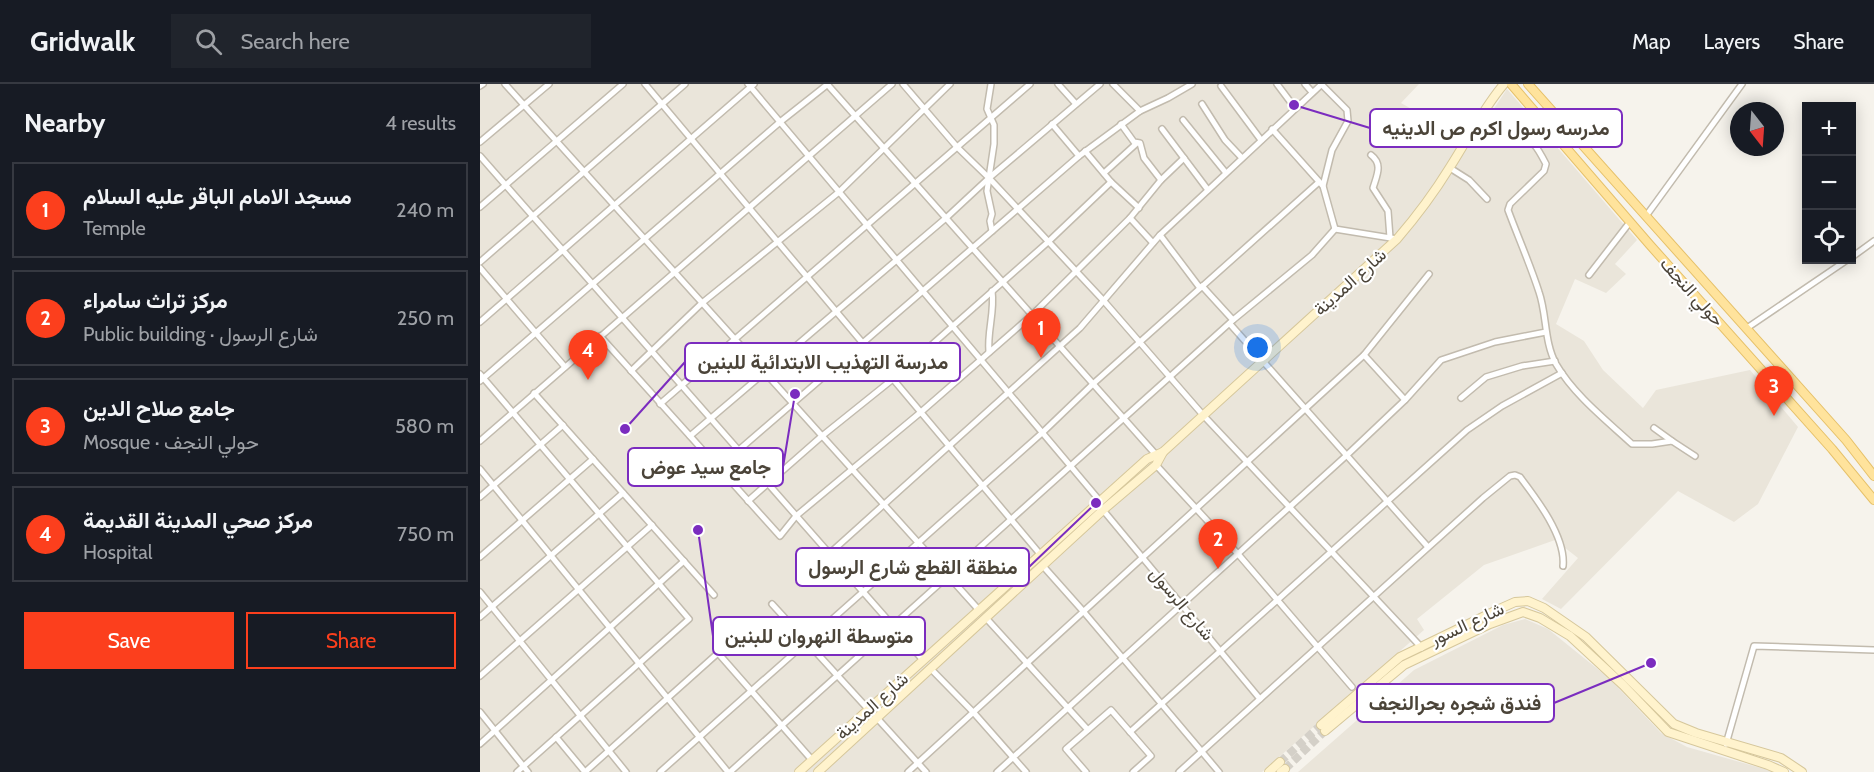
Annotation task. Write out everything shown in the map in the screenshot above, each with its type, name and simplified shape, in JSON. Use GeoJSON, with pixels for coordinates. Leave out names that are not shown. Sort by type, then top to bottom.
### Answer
{"type":"FeatureCollection","features":[{"type":"Feature","properties":{"kind":"main road","name":"شارع المدينة"},"geometry":{"type":"LineString","coordinates":[[822,771],[1412,222],[1504,84]]}},
{"type":"Feature","properties":{"kind":"main road","name":"حولي النجف"},"geometry":{"type":"LineString","coordinates":[[1511,84],[1874,500]]}},
{"type":"Feature","properties":{"kind":"main road"},"geometry":{"type":"LineString","coordinates":[[1528,84],[1846,440],[1874,477],[1866,480],[1865,489]]}},
{"type":"Feature","properties":{"kind":"main road"},"geometry":{"type":"LineString","coordinates":[[1630,222],[1635,224],[1641,222],[1644,214]]}},
{"type":"Feature","properties":{"kind":"main road"},"geometry":{"type":"LineString","coordinates":[[1646,240],[1644,235],[1647,230],[1653,227],[1658,230]]}},
{"type":"Feature","properties":{"kind":"main road","name":"شارع المدينة"},"geometry":{"type":"LineString","coordinates":[[799,772],[1147,459],[1159,458]]}},
{"type":"Feature","properties":{"kind":"main road"},"geometry":{"type":"LineString","coordinates":[[1851,472],[1857,474],[1862,471],[1863,462]]}},
{"type":"Feature","properties":{"kind":"main road","name":"شارع السور"},"geometry":{"type":"LineString","coordinates":[[1784,772],[1664,729],[1623,685],[1579,644],[1552,625],[1532,614],[1523,612],[1511,615],[1398,669],[1323,728],[1392,663],[1420,646],[1515,602],[1522,601],[1536,604],[1587,637],[1674,724],[1781,758],[1802,772]]}},
{"type":"Feature","properties":{"kind":"main road"},"geometry":{"type":"LineString","coordinates":[[1269,772],[1282,768]]}},
{"type":"Feature","properties":{"kind":"street"},"geometry":{"type":"LineString","coordinates":[[505,84],[978,609]]}},
{"type":"Feature","properties":{"kind":"street"},"geometry":{"type":"LineString","coordinates":[[480,142],[549,84]]}},
{"type":"Feature","properties":{"kind":"street"},"geometry":{"type":"LineString","coordinates":[[480,207],[623,84]]}},
{"type":"Feature","properties":{"kind":"street"},"geometry":{"type":"LineString","coordinates":[[645,84],[1040,554]]}},
{"type":"Feature","properties":{"kind":"street"},"geometry":{"type":"LineString","coordinates":[[480,262],[686,84]]}},
{"type":"Feature","properties":{"kind":"street"},"geometry":{"type":"LineString","coordinates":[[517,772],[689,619],[513,412],[481,378],[827,84],[1094,383],[1159,458],[1195,510],[1238,554],[1352,687]]}},
{"type":"Feature","properties":{"kind":"street"},"geometry":{"type":"LineString","coordinates":[[480,441],[892,84]]}},
{"type":"Feature","properties":{"kind":"street"},"geometry":{"type":"LineString","coordinates":[[903,84],[957,147],[1103,300],[1203,415],[1426,654]]}},
{"type":"Feature","properties":{"kind":"street"},"geometry":{"type":"LineString","coordinates":[[631,371],[702,303],[838,192],[950,84]]}},
{"type":"Feature","properties":{"kind":"street"},"geometry":{"type":"LineString","coordinates":[[991,84],[987,106],[994,125],[994,144],[987,195],[992,215],[990,221],[992,231]]}},
{"type":"Feature","properties":{"kind":"street"},"geometry":{"type":"LineString","coordinates":[[660,404],[1030,84]]}},
{"type":"Feature","properties":{"kind":"street"},"geometry":{"type":"LineString","coordinates":[[1059,84],[1076,104]]}},
{"type":"Feature","properties":{"kind":"street"},"geometry":{"type":"LineString","coordinates":[[690,436],[1100,84]]}},
{"type":"Feature","properties":{"kind":"street"},"geometry":{"type":"LineString","coordinates":[[1113,84],[1140,111]]}},
{"type":"Feature","properties":{"kind":"street"},"geometry":{"type":"LineString","coordinates":[[718,468],[1082,154],[1140,111],[1192,84]]}},
{"type":"Feature","properties":{"kind":"street"},"geometry":{"type":"LineString","coordinates":[[1277,84],[1295,108]]}},
{"type":"Feature","properties":{"kind":"street"},"geometry":{"type":"LineString","coordinates":[[1305,84],[1312,92]]}},
{"type":"Feature","properties":{"kind":"street"},"geometry":{"type":"LineString","coordinates":[[660,772],[983,486],[1201,287],[1321,184],[1332,150],[1348,121],[1347,110],[1322,84],[1312,92],[1160,235],[1080,328],[810,571]]}},
{"type":"Feature","properties":{"kind":"street"},"geometry":{"type":"LineString","coordinates":[[1644,214],[1742,84]]}},
{"type":"Feature","properties":{"kind":"street"},"geometry":{"type":"LineString","coordinates":[[480,322],[751,85],[838,192],[1100,501]]}},
{"type":"Feature","properties":{"kind":"street"},"geometry":{"type":"LineString","coordinates":[[1221,86],[1261,140]]}},
{"type":"Feature","properties":{"kind":"street"},"geometry":{"type":"LineString","coordinates":[[1202,104],[1225,140],[1242,158]]}},
{"type":"Feature","properties":{"kind":"street"},"geometry":{"type":"LineString","coordinates":[[1183,120],[1226,173]]}},
{"type":"Feature","properties":{"kind":"street"},"geometry":{"type":"LineString","coordinates":[[1478,120],[1506,135],[1531,141],[1546,164],[1544,171],[1510,204],[1508,210],[1540,294],[1546,332],[1555,361],[1562,373],[1596,412],[1632,444],[1672,441]]}},
{"type":"Feature","properties":{"kind":"street"},"geometry":{"type":"LineString","coordinates":[[1052,124],[1139,208]]}},
{"type":"Feature","properties":{"kind":"street"},"geometry":{"type":"LineString","coordinates":[[1121,124],[1137,143],[1140,143],[1144,158],[1161,180]]}},
{"type":"Feature","properties":{"kind":"street"},"geometry":{"type":"LineString","coordinates":[[1162,129],[1208,190]]}},
{"type":"Feature","properties":{"kind":"street"},"geometry":{"type":"LineString","coordinates":[[1272,129],[1321,184],[1335,229]]}},
{"type":"Feature","properties":{"kind":"street"},"geometry":{"type":"LineString","coordinates":[[1104,173],[1137,143]]}},
{"type":"Feature","properties":{"kind":"street"},"geometry":{"type":"LineString","coordinates":[[1335,229],[1393,239],[1388,211],[1373,188],[1379,166],[1377,160],[1371,155]]}},
{"type":"Feature","properties":{"kind":"street"},"geometry":{"type":"LineString","coordinates":[[480,156],[923,660]]}},
{"type":"Feature","properties":{"kind":"street"},"geometry":{"type":"LineString","coordinates":[[600,336],[780,537],[796,516],[921,412],[1032,315],[1130,218],[1161,180],[1184,158]]}},
{"type":"Feature","properties":{"kind":"street"},"geometry":{"type":"LineString","coordinates":[[1450,168],[1469,180],[1487,199]]}},
{"type":"Feature","properties":{"kind":"street"},"geometry":{"type":"LineString","coordinates":[[748,501],[822,436],[893,379],[1048,242],[1111,182]]}},
{"type":"Feature","properties":{"kind":"street"},"geometry":{"type":"LineString","coordinates":[[1130,218],[1153,243]]}},
{"type":"Feature","properties":{"kind":"street"},"geometry":{"type":"LineString","coordinates":[[1589,275],[1630,222]]}},
{"type":"Feature","properties":{"kind":"street"},"geometry":{"type":"LineString","coordinates":[[480,469],[729,772],[1232,322],[1312,255],[1335,229]]}},
{"type":"Feature","properties":{"kind":"street"},"geometry":{"type":"LineString","coordinates":[[1160,235],[1263,362],[1428,547]]}},
{"type":"Feature","properties":{"kind":"street"},"geometry":{"type":"LineString","coordinates":[[1856,254],[1874,241]]}},
{"type":"Feature","properties":{"kind":"street"},"geometry":{"type":"LineString","coordinates":[[1747,328],[1841,264]]}},
{"type":"Feature","properties":{"kind":"street"},"geometry":{"type":"LineString","coordinates":[[480,268],[565,367]]}},
{"type":"Feature","properties":{"kind":"street"},"geometry":{"type":"LineString","coordinates":[[908,772],[1364,355],[1429,274]]}},
{"type":"Feature","properties":{"kind":"street"},"geometry":{"type":"LineString","coordinates":[[989,352],[988,341],[994,306],[992,291]]}},
{"type":"Feature","properties":{"kind":"street"},"geometry":{"type":"LineString","coordinates":[[997,772],[1347,455],[1405,400],[1441,360],[1495,342],[1546,332]]}},
{"type":"Feature","properties":{"kind":"street"},"geometry":{"type":"LineString","coordinates":[[1364,355],[1405,400]]}},
{"type":"Feature","properties":{"kind":"street"},"geometry":{"type":"LineString","coordinates":[[1461,399],[1486,376],[1522,366],[1555,361]]}},
{"type":"Feature","properties":{"kind":"street"},"geometry":{"type":"LineString","coordinates":[[1130,732],[1467,429],[1502,405],[1562,373]]}},
{"type":"Feature","properties":{"kind":"street"},"geometry":{"type":"LineString","coordinates":[[534,393],[714,595]]}},
{"type":"Feature","properties":{"kind":"street"},"geometry":{"type":"LineString","coordinates":[[480,497],[563,425]]}},
{"type":"Feature","properties":{"kind":"street"},"geometry":{"type":"LineString","coordinates":[[1654,428],[1695,456]]}},
{"type":"Feature","properties":{"kind":"street"},"geometry":{"type":"LineString","coordinates":[[480,557],[593,459]]}},
{"type":"Feature","properties":{"kind":"street"},"geometry":{"type":"LineString","coordinates":[[1179,772],[1510,476],[1520,477],[1544,508],[1562,553],[1563,566]]}},
{"type":"Feature","properties":{"kind":"street"},"geometry":{"type":"LineString","coordinates":[[480,617],[623,492]]}},
{"type":"Feature","properties":{"kind":"street","name":"شارع الرسول"},"geometry":{"type":"LineString","coordinates":[[1102,510],[1260,699]]}},
{"type":"Feature","properties":{"kind":"street"},"geometry":{"type":"LineString","coordinates":[[480,676],[652,525]]}},
{"type":"Feature","properties":{"kind":"street"},"geometry":{"type":"LineString","coordinates":[[480,744],[684,561]]}},
{"type":"Feature","properties":{"kind":"street"},"geometry":{"type":"LineString","coordinates":[[1043,566],[1219,772]]}},
{"type":"Feature","properties":{"kind":"street"},"geometry":{"type":"LineString","coordinates":[[480,592],[626,772]]}},
{"type":"Feature","properties":{"kind":"street"},"geometry":{"type":"LineString","coordinates":[[772,604],[868,709]]}},
{"type":"Feature","properties":{"kind":"street"},"geometry":{"type":"LineString","coordinates":[[986,618],[1088,730]]}},
{"type":"Feature","properties":{"kind":"street"},"geometry":{"type":"LineString","coordinates":[[1724,751],[1754,646],[1874,650]]}},
{"type":"Feature","properties":{"kind":"street"},"geometry":{"type":"LineString","coordinates":[[556,737],[585,772],[718,652],[812,760]]}},
{"type":"Feature","properties":{"kind":"street"},"geometry":{"type":"LineString","coordinates":[[931,669],[1026,772]]}},
{"type":"Feature","properties":{"kind":"street"},"geometry":{"type":"LineString","coordinates":[[1086,772],[1066,749],[1111,710],[1151,756],[1133,772]]}},
{"type":"Feature","properties":{"kind":"street"},"geometry":{"type":"LineString","coordinates":[[480,712],[528,772]]}},
{"type":"Feature","properties":{"kind":"street"},"geometry":{"type":"LineString","coordinates":[[877,718],[926,772]]}},
{"type":"Feature","properties":{"kind":"shaded area"},"geometry":{"type":"Polygon","coordinates":[[[480,84],[1419,84],[1401,103],[1471,143],[1507,89],[1637,240],[1615,264],[1626,274],[1606,293],[1575,279],[1556,324],[1584,341],[1603,370],[1643,408],[1656,390],[1750,370],[1798,427],[1758,504],[1734,522],[1678,491],[1561,609],[1542,599],[1578,558],[1555,540],[1484,565],[1417,619],[1424,630],[1262,772],[480,772],[480,84]]]}},
{"type":"Feature","properties":{"kind":"shaded area"},"geometry":{"type":"Polygon","coordinates":[[[1525,619],[1548,629],[1610,679],[1661,733],[1687,747],[1775,772],[1298,772],[1414,670],[1503,625],[1525,619]]]}},
{"type":"Feature","properties":{"kind":"tunnel"},"geometry":{"type":"LineString","coordinates":[[1280,762],[1321,725]]}},
{"type":"Feature","properties":{"kind":"tunnel"},"geometry":{"type":"LineString","coordinates":[[1285,769],[1325,731]]}},
{"type":"Feature","properties":{"kind":"place","name":"مدرسه رسول اکرم ص الدینیه"},"geometry":{"type":"Point","coordinates":[1294,105]}},
{"type":"Feature","properties":{"kind":"place","name":"مسجد الامام الباقر عليه السلام"},"geometry":{"type":"Point","coordinates":[1041,358]}},
{"type":"Feature","properties":{"kind":"place","name":"مركز صحي المدينة القديمة"},"geometry":{"type":"Point","coordinates":[588,380]}},
{"type":"Feature","properties":{"kind":"place","name":"جامع سيد عوض"},"geometry":{"type":"Point","coordinates":[795,394]}},
{"type":"Feature","properties":{"kind":"place","name":"جامع صلاح الدين"},"geometry":{"type":"Point","coordinates":[1774,416]}},
{"type":"Feature","properties":{"kind":"place","name":"مدرسة التهذيب الابتدائية للبنين"},"geometry":{"type":"Point","coordinates":[625,429]}},
{"type":"Feature","properties":{"kind":"place","name":"منطقة القطع شارع الرسول"},"geometry":{"type":"Point","coordinates":[1096,503]}},
{"type":"Feature","properties":{"kind":"place","name":"متوسطة النهروان للبنين"},"geometry":{"type":"Point","coordinates":[698,530]}},
{"type":"Feature","properties":{"kind":"place","name":"مركز تراث سامراء"},"geometry":{"type":"Point","coordinates":[1218,569]}},
{"type":"Feature","properties":{"kind":"place","name":"فندق شجره بحرالنجف"},"geometry":{"type":"Point","coordinates":[1651,663]}}]}
